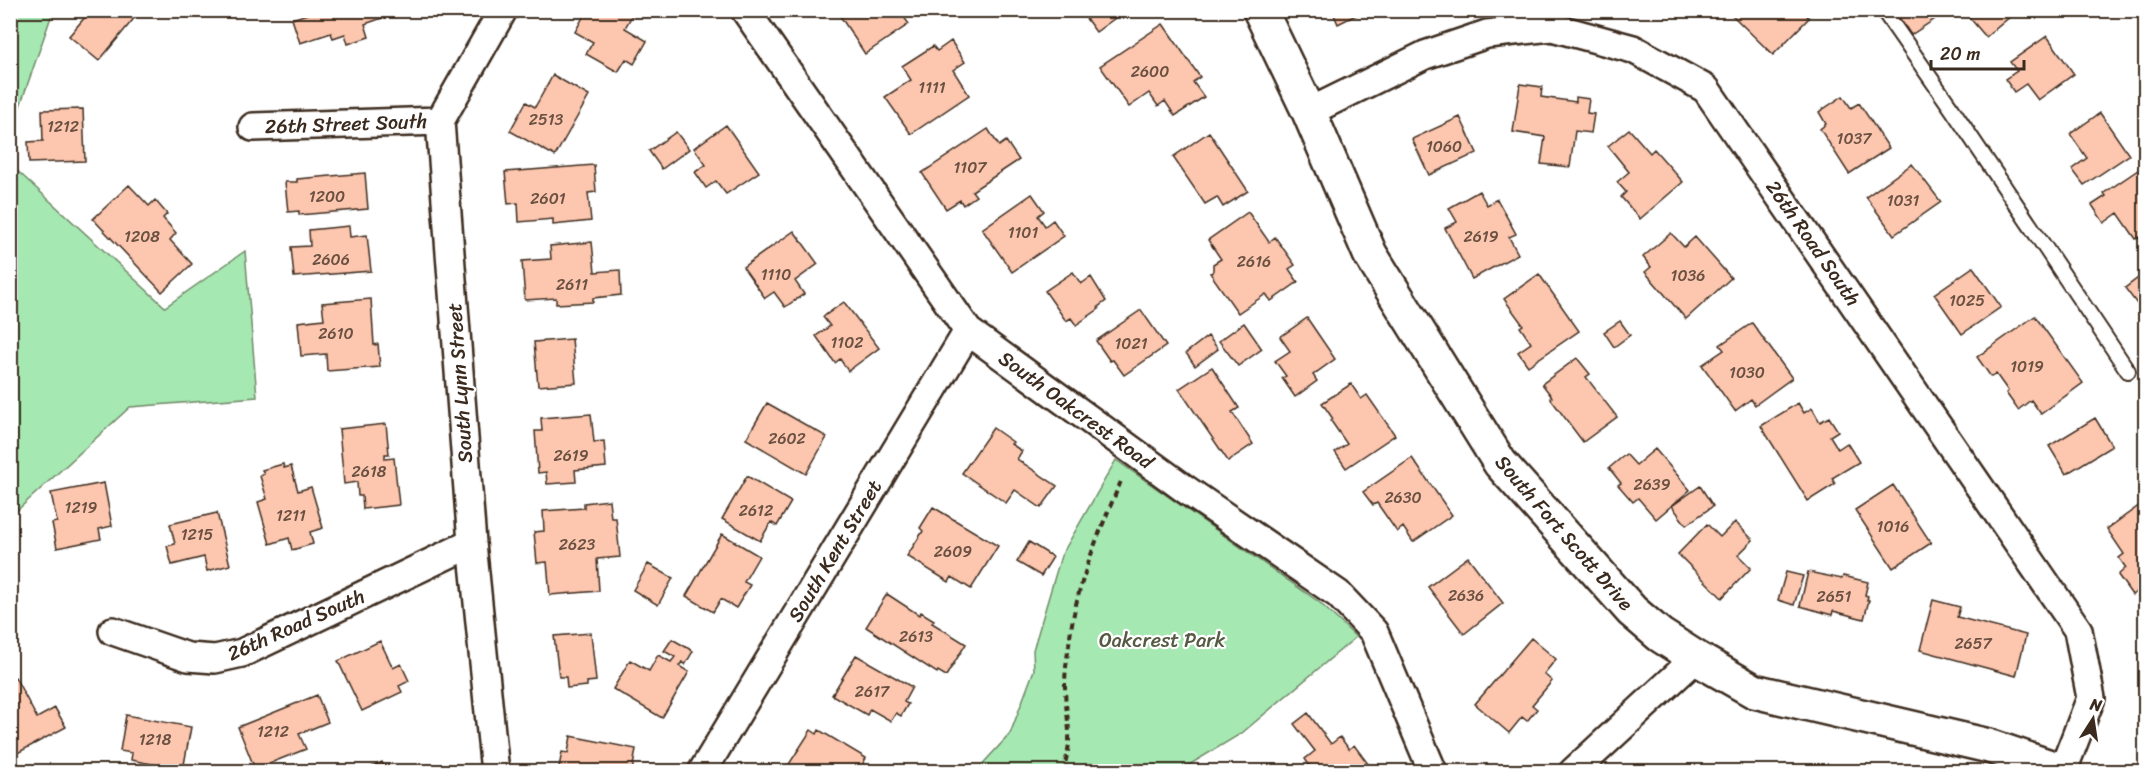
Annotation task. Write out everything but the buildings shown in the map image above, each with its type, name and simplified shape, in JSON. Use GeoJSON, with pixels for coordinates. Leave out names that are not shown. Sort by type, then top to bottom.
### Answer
{"type":"FeatureCollection","features":[{"type":"Feature","properties":{"kind":"street"},"geometry":{"type":"LineString","coordinates":[[440,121],[503,10]]}},
{"type":"Feature","properties":{"kind":"street","name":"South Oakcrest Road"},"geometry":{"type":"LineString","coordinates":[[745,10],[968,331],[1185,489],[1338,594],[1374,632],[1433,771]]}},
{"type":"Feature","properties":{"kind":"street","name":"South Fort Scott Drive"},"geometry":{"type":"LineString","coordinates":[[1260,10],[1309,112],[1370,254],[1500,463],[1632,611],[1660,635],[1754,691],[1989,747],[2064,771]]}},
{"type":"Feature","properties":{"kind":"street","name":"26th Road South"},"geometry":{"type":"LineString","coordinates":[[1309,112],[1425,55],[1487,34],[1552,27],[1633,49],[1706,89],[2078,630],[2091,698],[2064,771]]}},
{"type":"Feature","properties":{"kind":"street","name":"26th Street South"},"geometry":{"type":"LineString","coordinates":[[253,127],[440,121]]}},
{"type":"Feature","properties":{"kind":"street","name":"South Lynn Street"},"geometry":{"type":"LineString","coordinates":[[440,121],[472,543],[495,771]]}},
{"type":"Feature","properties":{"kind":"street","name":"South Kent Street"},"geometry":{"type":"LineString","coordinates":[[702,771],[968,331]]}},
{"type":"Feature","properties":{"kind":"street","name":"26th Road South"},"geometry":{"type":"LineString","coordinates":[[113,631],[188,657],[216,659],[242,653],[472,543]]}},
{"type":"Feature","properties":{"kind":"street"},"geometry":{"type":"LineString","coordinates":[[1573,771],[1696,658]]}},
{"type":"Feature","properties":{"kind":"lane"},"geometry":{"type":"LineString","coordinates":[[1883,10],[2128,371]]}},
{"type":"Feature","properties":{"kind":"path"},"geometry":{"type":"LineString","coordinates":[[1062,771],[1069,754],[1070,724],[1065,688],[1076,604],[1103,523],[1124,477]]}},
{"type":"Feature","properties":{"kind":"green space"},"geometry":{"type":"Polygon","coordinates":[[[10,11],[53,11],[11,132],[10,11]]]}},
{"type":"Feature","properties":{"kind":"green space"},"geometry":{"type":"Polygon","coordinates":[[[11,165],[165,307],[245,251],[257,397],[130,407],[11,516],[11,165]]]}},
{"type":"Feature","properties":{"kind":"green space","name":"Oakcrest Park"},"geometry":{"type":"Polygon","coordinates":[[[1116,460],[1319,602],[1356,637],[1242,733],[1179,771],[976,771],[1010,734],[1034,670],[1033,650],[1061,556],[1116,460]]]}}]}
